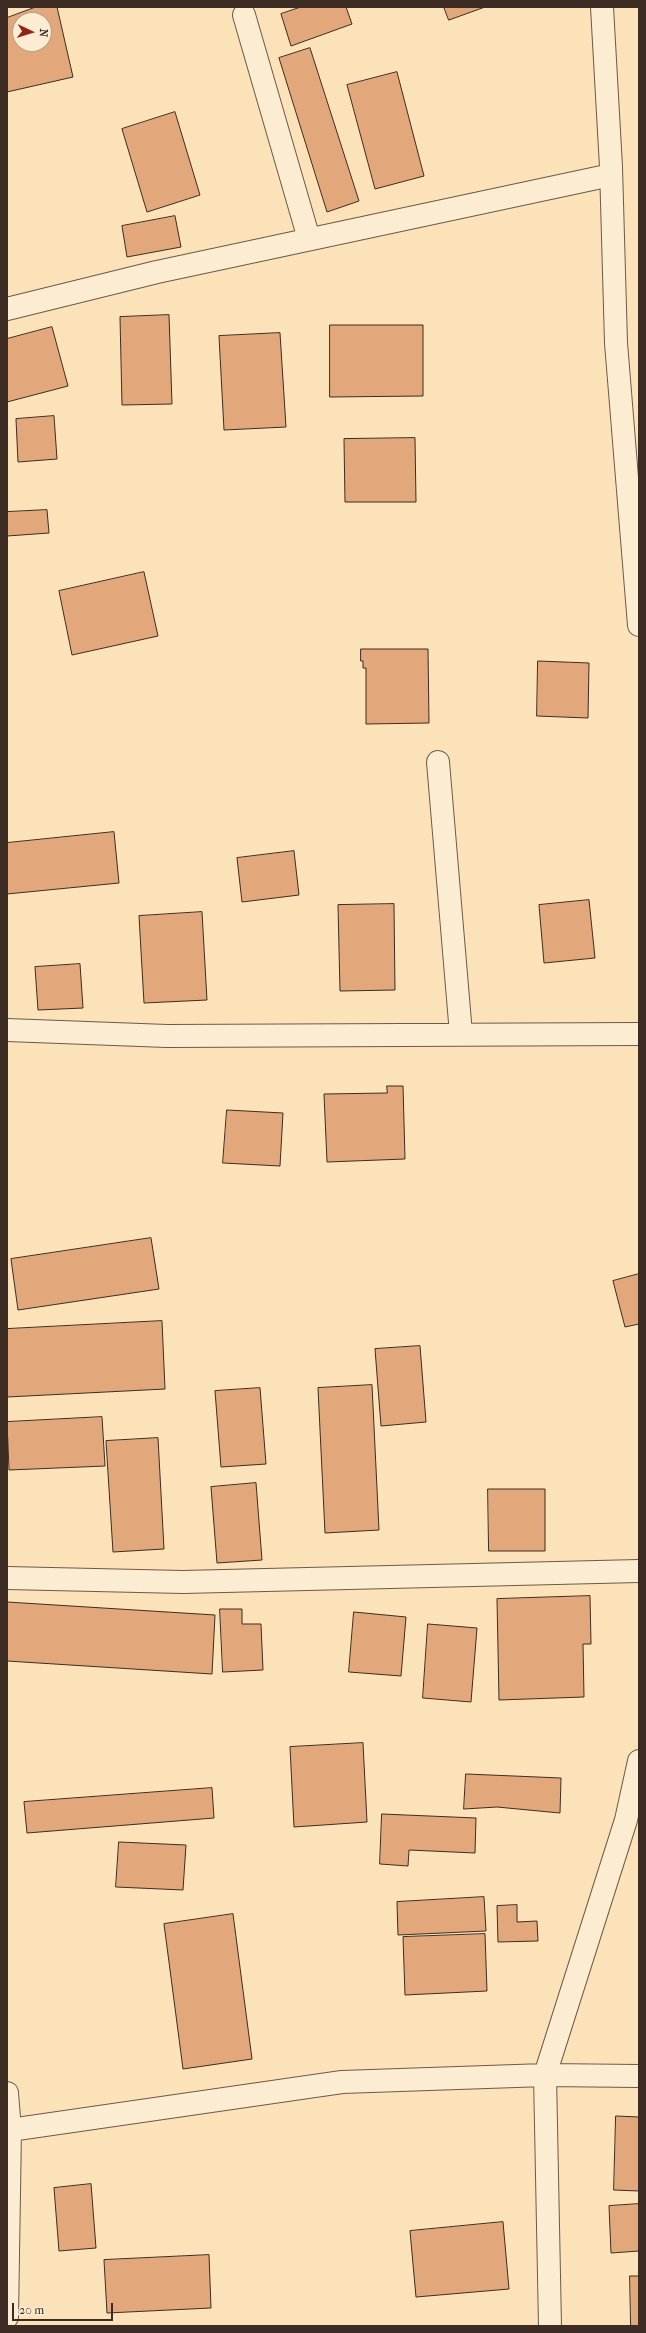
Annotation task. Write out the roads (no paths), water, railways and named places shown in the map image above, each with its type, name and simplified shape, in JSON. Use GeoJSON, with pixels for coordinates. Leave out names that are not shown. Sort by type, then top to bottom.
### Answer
{"type":"FeatureCollection","features":[{"type":"Feature","properties":{"kind":"street"},"geometry":{"type":"LineString","coordinates":[[602,7],[616,343],[632,450],[639,625]]}},
{"type":"Feature","properties":{"kind":"street"},"geometry":{"type":"LineString","coordinates":[[244,15],[309,239]]}},
{"type":"Feature","properties":{"kind":"street"},"geometry":{"type":"LineString","coordinates":[[7,309],[157,272],[610,175]]}},
{"type":"Feature","properties":{"kind":"street"},"geometry":{"type":"LineString","coordinates":[[438,762],[461,1034]]}},
{"type":"Feature","properties":{"kind":"street"},"geometry":{"type":"LineString","coordinates":[[7,1030],[167,1036],[639,1034]]}},
{"type":"Feature","properties":{"kind":"street"},"geometry":{"type":"LineString","coordinates":[[7,1578],[183,1582],[639,1571]]}},
{"type":"Feature","properties":{"kind":"street"},"geometry":{"type":"LineString","coordinates":[[550,2326],[545,2075],[626,1820],[639,1761]]}},
{"type":"Feature","properties":{"kind":"street"},"geometry":{"type":"LineString","coordinates":[[10,2130],[342,2082],[545,2075],[639,2076]]}},
{"type":"Feature","properties":{"kind":"street"},"geometry":{"type":"LineString","coordinates":[[7,2093],[10,2130],[7,2317]]}}]}
